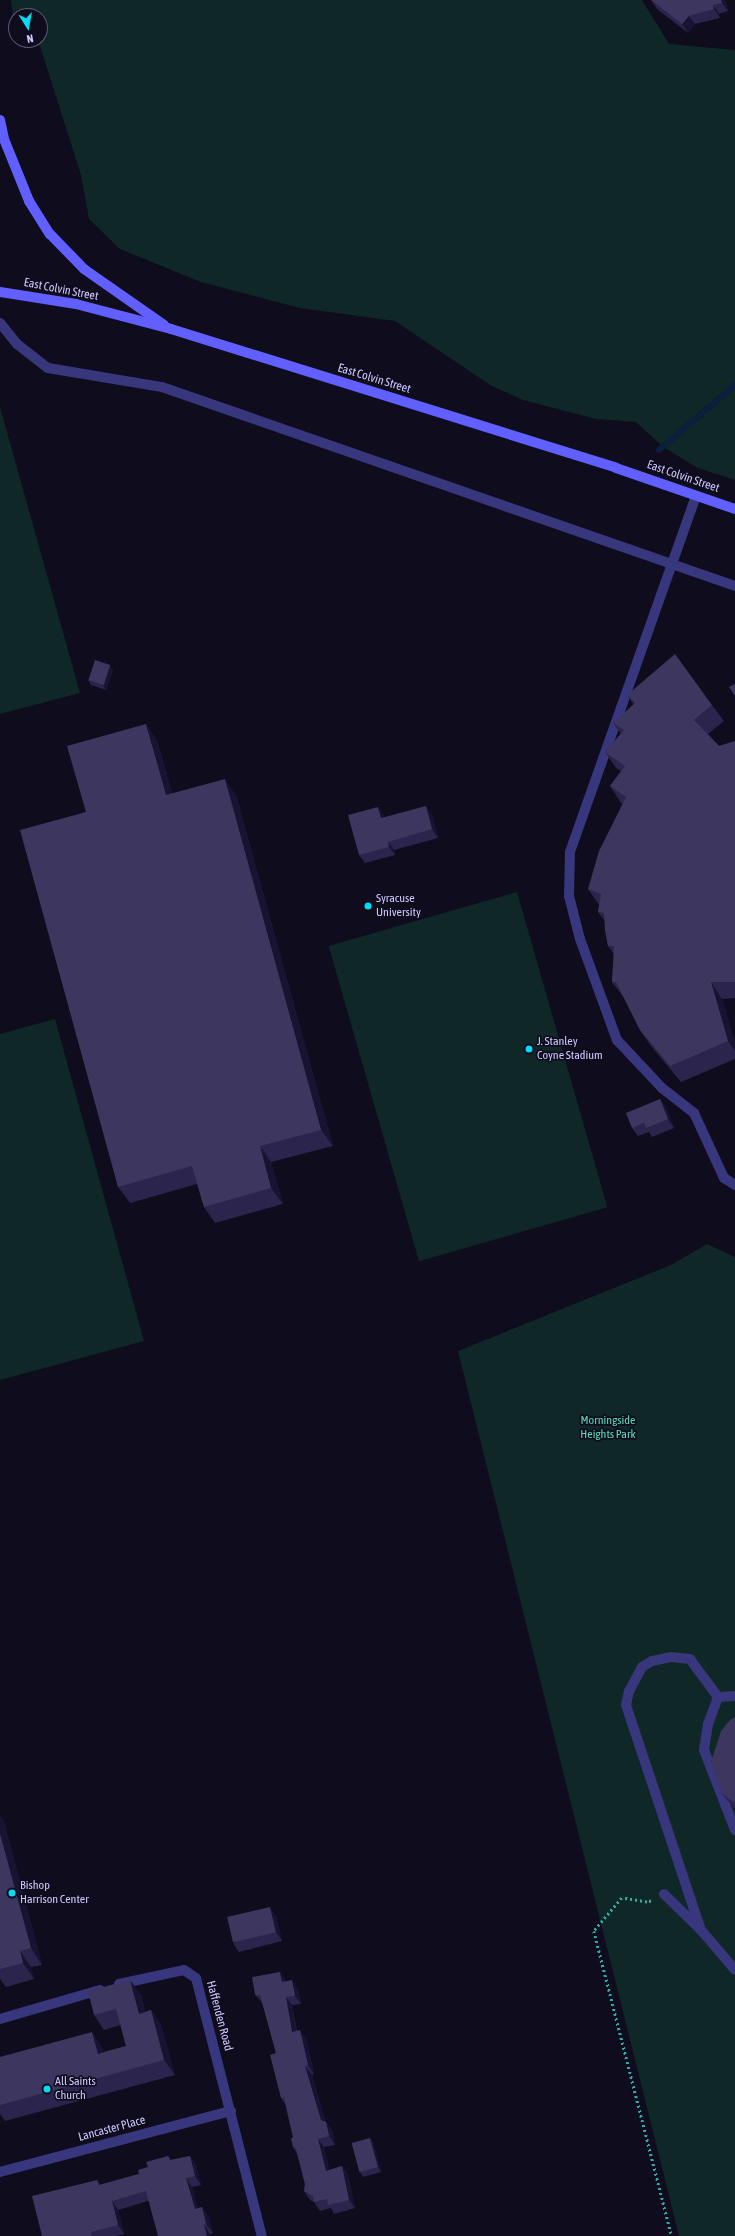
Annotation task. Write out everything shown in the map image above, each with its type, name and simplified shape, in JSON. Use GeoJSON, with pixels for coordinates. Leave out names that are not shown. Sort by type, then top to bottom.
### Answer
{"type":"FeatureCollection","features":[{"type":"Feature","properties":{"kind":"street"},"geometry":{"type":"LineString","coordinates":[[0,120],[4,139],[29,201],[50,234],[84,269],[171,330]]}},
{"type":"Feature","properties":{"kind":"street","name":"East Colvin Street"},"geometry":{"type":"LineString","coordinates":[[0,292],[76,304],[171,330],[616,468],[735,509]]}},
{"type":"Feature","properties":{"kind":"street"},"geometry":{"type":"LineString","coordinates":[[0,323],[16,344],[48,368],[162,387],[735,586]]}},
{"type":"Feature","properties":{"kind":"street"},"geometry":{"type":"LineString","coordinates":[[696,496],[570,852],[569,896],[580,939],[618,1040],[662,1088],[694,1113],[724,1178],[735,1185]]}},
{"type":"Feature","properties":{"kind":"street"},"geometry":{"type":"LineString","coordinates":[[701,1930],[626,1705],[629,1691],[642,1667],[652,1661],[671,1657],[690,1659],[718,1697]]}},
{"type":"Feature","properties":{"kind":"street"},"geometry":{"type":"LineString","coordinates":[[718,1697],[735,1696]]}},
{"type":"Feature","properties":{"kind":"street"},"geometry":{"type":"LineString","coordinates":[[718,1697],[708,1724],[704,1750],[735,1830]]}},
{"type":"Feature","properties":{"kind":"street"},"geometry":{"type":"LineString","coordinates":[[715,1777],[720,1764]]}},
{"type":"Feature","properties":{"kind":"street"},"geometry":{"type":"LineString","coordinates":[[664,1894],[701,1930],[735,1970]]}},
{"type":"Feature","properties":{"kind":"street","name":"Haffenden Road"},"geometry":{"type":"LineString","coordinates":[[0,2019],[136,1979],[184,1970],[196,1978],[262,2236]]}},
{"type":"Feature","properties":{"kind":"street","name":"Lancaster Place"},"geometry":{"type":"LineString","coordinates":[[0,2172],[231,2111]]}},
{"type":"Feature","properties":{"kind":"path"},"geometry":{"type":"LineString","coordinates":[[664,1894],[648,1902],[622,1898],[594,1931],[672,2236]]}},
{"type":"Feature","properties":{"kind":"green space"},"geometry":{"type":"Polygon","coordinates":[[[11,0],[642,0],[669,44],[735,50],[735,480],[698,468],[663,447],[636,422],[596,419],[523,400],[490,385],[395,321],[300,308],[201,282],[120,249],[89,219],[81,175],[41,48],[48,48],[48,8],[12,8],[11,0]]]}},
{"type":"Feature","properties":{"kind":"green space"},"geometry":{"type":"Polygon","coordinates":[[[0,407],[80,693],[0,714],[0,407]]]}},
{"type":"Feature","properties":{"kind":"green space"},"geometry":{"type":"Polygon","coordinates":[[[517,892],[607,1207],[419,1261],[329,946],[517,892]]]}},
{"type":"Feature","properties":{"kind":"green space"},"geometry":{"type":"Polygon","coordinates":[[[55,1019],[144,1341],[0,1380],[0,1034],[55,1019]]]}},
{"type":"Feature","properties":{"kind":"green space","name":"Morningside Heights Park"},"geometry":{"type":"Polygon","coordinates":[[[707,1244],[735,1257],[735,2236],[679,2236],[458,1351],[671,1265],[707,1244]]]}},
{"type":"Feature","properties":{"kind":"building"},"geometry":{"type":"Polygon","coordinates":[[[651,0],[721,0],[722,3],[713,5],[714,9],[689,16],[682,24],[651,0]]]}},
{"type":"Feature","properties":{"kind":"building"},"geometry":{"type":"Polygon","coordinates":[[[675,654],[712,705],[694,720],[719,746],[735,741],[735,982],[711,982],[728,1041],[670,1066],[640,1030],[616,982],[612,982],[614,946],[608,946],[604,913],[598,912],[601,894],[588,889],[599,851],[626,797],[610,786],[625,766],[605,752],[624,730],[613,723],[635,703],[627,695],[675,654]]]}},
{"type":"Feature","properties":{"kind":"building"},"geometry":{"type":"Polygon","coordinates":[[[95,660],[110,665],[104,685],[89,680],[95,660]]]}},
{"type":"Feature","properties":{"kind":"building"},"geometry":{"type":"Polygon","coordinates":[[[735,684],[735,696],[729,687],[735,684]]]}},
{"type":"Feature","properties":{"kind":"building"},"geometry":{"type":"Polygon","coordinates":[[[146,724],[166,795],[225,779],[321,1130],[260,1146],[271,1188],[204,1207],[192,1166],[118,1187],[20,830],[86,812],[67,746],[146,724]]]}},
{"type":"Feature","properties":{"kind":"building"},"geometry":{"type":"Polygon","coordinates":[[[426,806],[432,829],[388,842],[389,847],[359,855],[348,815],[378,807],[381,818],[426,806]]]}},
{"type":"Feature","properties":{"kind":"building"},"geometry":{"type":"Polygon","coordinates":[[[660,1099],[668,1119],[646,1128],[644,1123],[632,1128],[626,1113],[660,1099]]]}},
{"type":"Feature","properties":{"kind":"building"},"geometry":{"type":"Polygon","coordinates":[[[735,1717],[735,1802],[722,1793],[711,1762],[721,1731],[730,1720],[735,1717]]]}},
{"type":"Feature","properties":{"kind":"building"},"geometry":{"type":"Polygon","coordinates":[[[0,1834],[31,1948],[20,1951],[23,1963],[0,1969],[0,1834]]]}},
{"type":"Feature","properties":{"kind":"building"},"geometry":{"type":"Polygon","coordinates":[[[270,1907],[276,1932],[233,1942],[227,1917],[270,1907]]]}},
{"type":"Feature","properties":{"kind":"building"},"geometry":{"type":"Polygon","coordinates":[[[280,1972],[282,1982],[292,1980],[295,1996],[286,1997],[292,2032],[300,2030],[308,2065],[305,2066],[321,2120],[326,2122],[329,2136],[318,2139],[326,2171],[342,2166],[349,2200],[328,2205],[327,2199],[314,2202],[313,2196],[304,2191],[305,2184],[296,2148],[293,2147],[291,2139],[293,2137],[284,2097],[281,2098],[270,2055],[276,2053],[260,1995],[256,1996],[255,1994],[252,1977],[280,1972]]]}},
{"type":"Feature","properties":{"kind":"building"},"geometry":{"type":"Polygon","coordinates":[[[130,1980],[139,2014],[151,2010],[164,2060],[0,2105],[0,2057],[92,2032],[98,2054],[126,2046],[116,2009],[94,2015],[88,1991],[130,1980]]]}},
{"type":"Feature","properties":{"kind":"building"},"geometry":{"type":"Polygon","coordinates":[[[370,2138],[378,2167],[359,2172],[352,2143],[370,2138]]]}},
{"type":"Feature","properties":{"kind":"building"},"geometry":{"type":"Polygon","coordinates":[[[168,2156],[170,2160],[190,2156],[195,2176],[186,2178],[195,2209],[202,2207],[207,2236],[158,2236],[146,2191],[112,2201],[118,2225],[91,2232],[92,2236],[42,2236],[32,2196],[97,2180],[99,2185],[139,2174],[138,2170],[148,2167],[146,2162],[168,2156]]]}},
{"type":"Feature","properties":{"kind":"waterway"},"geometry":{"type":"LineString","coordinates":[[659,450],[735,385]]}},
{"type":"Feature","properties":{"kind":"place","name":"Syracuse University"},"geometry":{"type":"Point","coordinates":[368,906]}},
{"type":"Feature","properties":{"kind":"place","name":"J. Stanley Coyne Stadium"},"geometry":{"type":"Point","coordinates":[529,1049]}},
{"type":"Feature","properties":{"kind":"place","name":"Bishop Harrison Center"},"geometry":{"type":"Point","coordinates":[12,1893]}},
{"type":"Feature","properties":{"kind":"place","name":"All Saints Church"},"geometry":{"type":"Point","coordinates":[47,2089]}}]}
